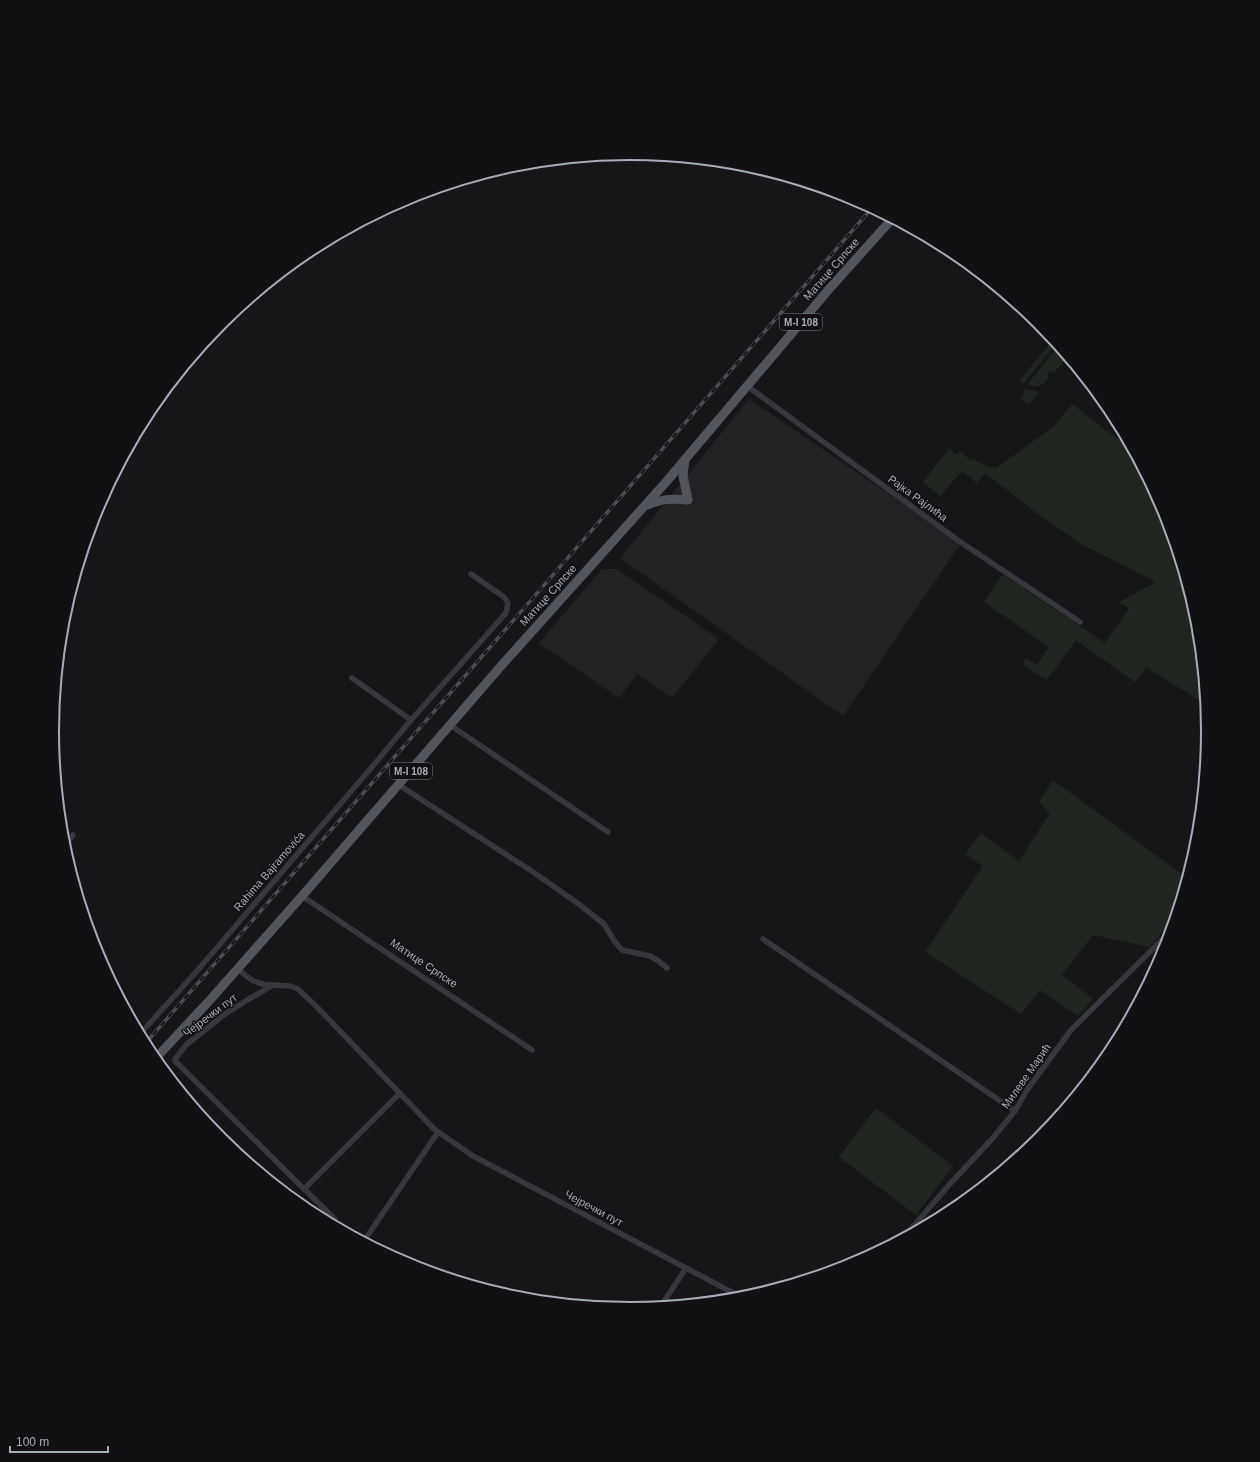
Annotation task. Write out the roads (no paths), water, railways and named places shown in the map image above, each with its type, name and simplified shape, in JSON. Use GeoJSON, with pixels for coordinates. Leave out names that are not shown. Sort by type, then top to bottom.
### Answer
{"type":"FeatureCollection","features":[{"type":"Feature","properties":{"kind":"main road","name":"Матице Српске"},"geometry":{"type":"LineString","coordinates":[[159,1054],[238,969],[450,725],[642,507],[666,482],[830,288],[889,222]]}},
{"type":"Feature","properties":{"kind":"main road"},"geometry":{"type":"LineString","coordinates":[[642,507],[664,499],[673,498],[688,500],[683,476],[683,467],[686,458]]}},
{"type":"Feature","properties":{"kind":"street","name":"Рајка Рајлића"},"geometry":{"type":"LineString","coordinates":[[748,386],[959,541],[1080,622]]}},
{"type":"Feature","properties":{"kind":"street","name":"Rahima Bajramovića"},"geometry":{"type":"LineString","coordinates":[[143,1028],[201,966],[372,767],[410,720],[506,613],[508,603],[504,597],[471,574]]}},
{"type":"Feature","properties":{"kind":"street"},"geometry":{"type":"LineString","coordinates":[[352,678],[410,720]]}},
{"type":"Feature","properties":{"kind":"street"},"geometry":{"type":"LineString","coordinates":[[450,725],[608,832]]}},
{"type":"Feature","properties":{"kind":"street"},"geometry":{"type":"LineString","coordinates":[[399,785],[580,904],[604,924],[615,942],[622,950],[650,956],[667,968]]}},
{"type":"Feature","properties":{"kind":"street"},"geometry":{"type":"LineString","coordinates":[[69,839],[72,835]]}},
{"type":"Feature","properties":{"kind":"street","name":"Матице Српске"},"geometry":{"type":"LineString","coordinates":[[302,896],[532,1050]]}},
{"type":"Feature","properties":{"kind":"street"},"geometry":{"type":"LineString","coordinates":[[763,940],[1015,1111]]}},
{"type":"Feature","properties":{"kind":"street","name":"Милеве Мaрић"},"geometry":{"type":"LineString","coordinates":[[912,1228],[953,1180],[992,1139],[1015,1111],[1027,1090],[1071,1030],[1162,940]]}},
{"type":"Feature","properties":{"kind":"street"},"geometry":{"type":"LineString","coordinates":[[238,969],[258,984],[273,985]]}},
{"type":"Feature","properties":{"kind":"street","name":"Чејречки пут"},"geometry":{"type":"LineString","coordinates":[[335,1220],[175,1061],[176,1056],[186,1045],[225,1014],[273,985],[290,986],[298,990],[317,1007],[438,1132],[473,1156],[732,1292]]}},
{"type":"Feature","properties":{"kind":"street"},"geometry":{"type":"LineString","coordinates":[[304,1189],[400,1093]]}},
{"type":"Feature","properties":{"kind":"street"},"geometry":{"type":"LineString","coordinates":[[366,1238],[438,1132]]}},
{"type":"Feature","properties":{"kind":"street"},"geometry":{"type":"LineString","coordinates":[[664,1301],[686,1268]]}},
{"type":"Feature","properties":{"kind":"railway"},"geometry":{"type":"LineString","coordinates":[[149,1039],[868,212]]}}]}
